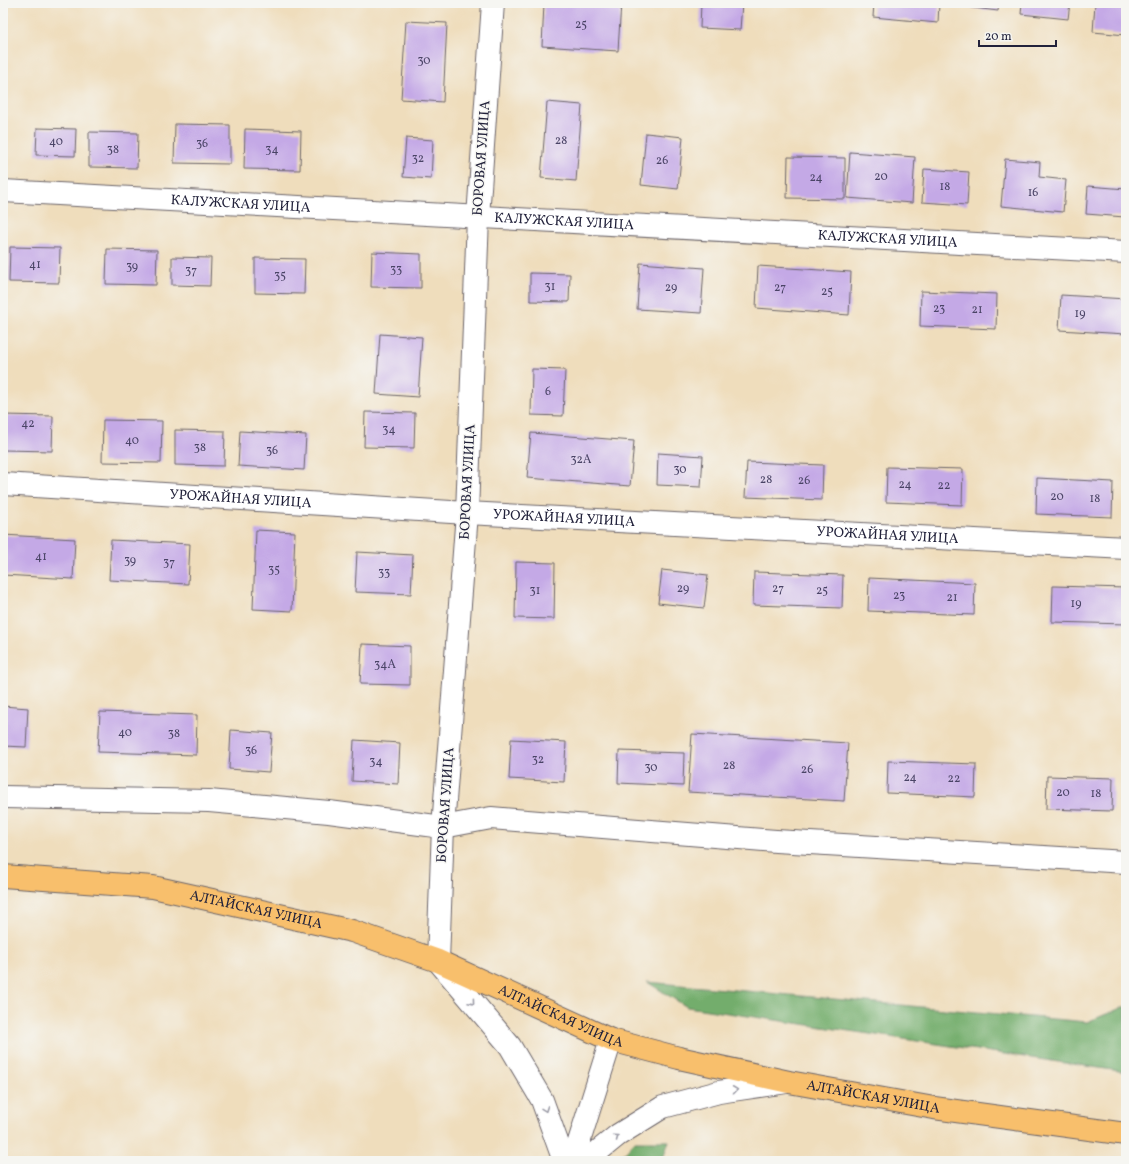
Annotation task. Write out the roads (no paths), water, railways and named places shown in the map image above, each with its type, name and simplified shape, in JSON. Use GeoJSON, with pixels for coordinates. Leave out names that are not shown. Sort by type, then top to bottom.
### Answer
{"type":"FeatureCollection","features":[{"type":"Feature","properties":{"kind":"main road","name":"АЛТАЙСКАЯ УЛИЦА"},"geometry":{"type":"LineString","coordinates":[[3,876],[153,887],[352,930],[438,961],[611,1040],[679,1058],[789,1082],[934,1108],[1126,1134]]}},
{"type":"Feature","properties":{"kind":"street","name":"БОРОВАЯ УЛИЦА"},"geometry":{"type":"LineString","coordinates":[[438,961],[443,827],[467,513],[478,217],[493,3]]}},
{"type":"Feature","properties":{"kind":"street","name":"КАЛУЖСКАЯ УЛИЦА"},"geometry":{"type":"LineString","coordinates":[[3,191],[1126,252]]}},
{"type":"Feature","properties":{"kind":"street","name":"УРОЖАЙНАЯ УЛИЦА"},"geometry":{"type":"LineString","coordinates":[[3,484],[467,513],[1126,548]]}},
{"type":"Feature","properties":{"kind":"street"},"geometry":{"type":"LineString","coordinates":[[3,797],[209,801],[329,812],[443,827],[491,818],[776,841],[1126,862]]}},
{"type":"Feature","properties":{"kind":"street"},"geometry":{"type":"LineString","coordinates":[[438,961],[510,1046],[542,1100],[564,1161]]}},
{"type":"Feature","properties":{"kind":"street"},"geometry":{"type":"LineString","coordinates":[[573,1161],[611,1040]]}},
{"type":"Feature","properties":{"kind":"street"},"geometry":{"type":"LineString","coordinates":[[586,1161],[618,1135],[663,1107],[719,1092],[789,1082]]}}]}
